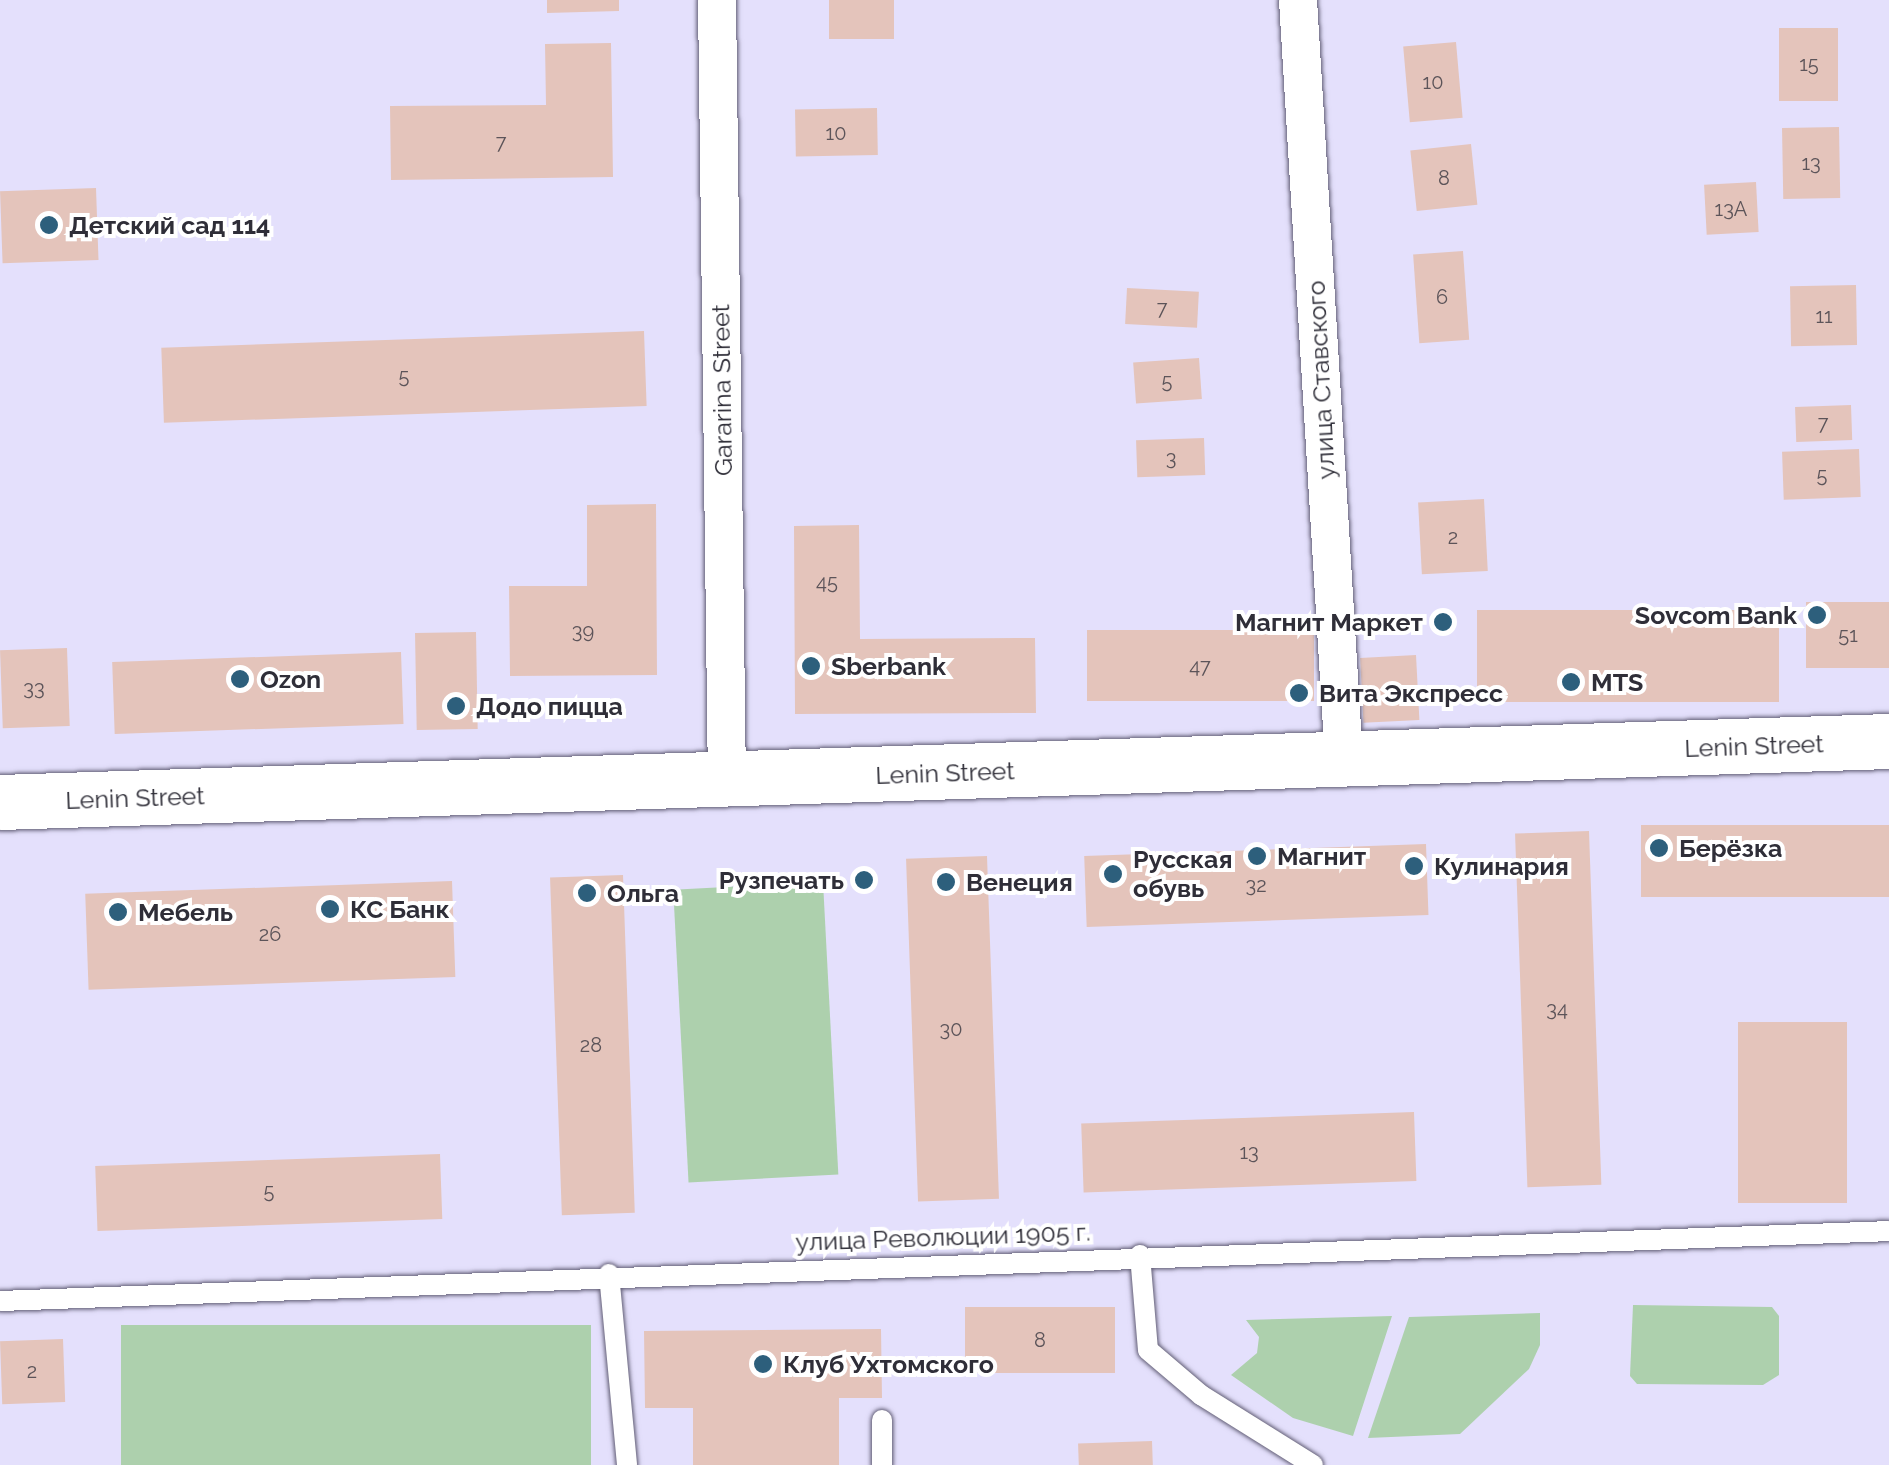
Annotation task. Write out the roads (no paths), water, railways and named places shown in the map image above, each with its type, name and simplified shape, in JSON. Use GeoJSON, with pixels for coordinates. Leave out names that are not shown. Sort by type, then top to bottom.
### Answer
{"type":"FeatureCollection","features":[{"type":"Feature","properties":{"kind":"street","name":"Gararina Street"},"geometry":{"type":"LineString","coordinates":[[717,0],[728,781]]}},
{"type":"Feature","properties":{"kind":"street","name":"улица Ставского"},"geometry":{"type":"LineString","coordinates":[[1298,0],[1344,760]]}},
{"type":"Feature","properties":{"kind":"street","name":"Lenin Street"},"geometry":{"type":"LineString","coordinates":[[0,802],[1889,741]]}},
{"type":"Feature","properties":{"kind":"lane","name":"улица Революции 1905 г."},"geometry":{"type":"LineString","coordinates":[[0,1302],[609,1274],[1889,1231]]}},
{"type":"Feature","properties":{"kind":"lane"},"geometry":{"type":"LineString","coordinates":[[1140,1255],[1148,1350],[1201,1396],[1313,1465]]}},
{"type":"Feature","properties":{"kind":"lane"},"geometry":{"type":"LineString","coordinates":[[609,1274],[627,1465]]}},
{"type":"Feature","properties":{"kind":"lane"},"geometry":{"type":"LineString","coordinates":[[882,1420],[882,1465]]}},
{"type":"Feature","properties":{"kind":"place","name":"Детский сад 114"},"geometry":{"type":"Point","coordinates":[49,225]}},
{"type":"Feature","properties":{"kind":"place","name":"Sovcom Bank"},"geometry":{"type":"Point","coordinates":[1817,615]}},
{"type":"Feature","properties":{"kind":"place","name":"Магнит Маркет"},"geometry":{"type":"Point","coordinates":[1443,622]}},
{"type":"Feature","properties":{"kind":"place","name":"Sberbank"},"geometry":{"type":"Point","coordinates":[811,666]}},
{"type":"Feature","properties":{"kind":"place","name":"Ozon"},"geometry":{"type":"Point","coordinates":[240,679]}},
{"type":"Feature","properties":{"kind":"place","name":"MTS"},"geometry":{"type":"Point","coordinates":[1571,682]}},
{"type":"Feature","properties":{"kind":"place","name":"Вита Экспресс"},"geometry":{"type":"Point","coordinates":[1299,693]}},
{"type":"Feature","properties":{"kind":"place","name":"Додо пицца"},"geometry":{"type":"Point","coordinates":[456,706]}},
{"type":"Feature","properties":{"kind":"place","name":"Берёзка"},"geometry":{"type":"Point","coordinates":[1659,848]}},
{"type":"Feature","properties":{"kind":"place","name":"Магнит"},"geometry":{"type":"Point","coordinates":[1257,856]}},
{"type":"Feature","properties":{"kind":"place","name":"Кулинария"},"geometry":{"type":"Point","coordinates":[1414,866]}},
{"type":"Feature","properties":{"kind":"place","name":"Русская обувь"},"geometry":{"type":"Point","coordinates":[1113,874]}},
{"type":"Feature","properties":{"kind":"place","name":"Рузпечать"},"geometry":{"type":"Point","coordinates":[864,880]}},
{"type":"Feature","properties":{"kind":"place","name":"Венеция"},"geometry":{"type":"Point","coordinates":[946,882]}},
{"type":"Feature","properties":{"kind":"place","name":"Ольга"},"geometry":{"type":"Point","coordinates":[587,893]}},
{"type":"Feature","properties":{"kind":"place","name":"КС Банк"},"geometry":{"type":"Point","coordinates":[330,909]}},
{"type":"Feature","properties":{"kind":"place","name":"Мебель"},"geometry":{"type":"Point","coordinates":[118,912]}},
{"type":"Feature","properties":{"kind":"place","name":"Клуб Ухтомского"},"geometry":{"type":"Point","coordinates":[763,1364]}}]}
